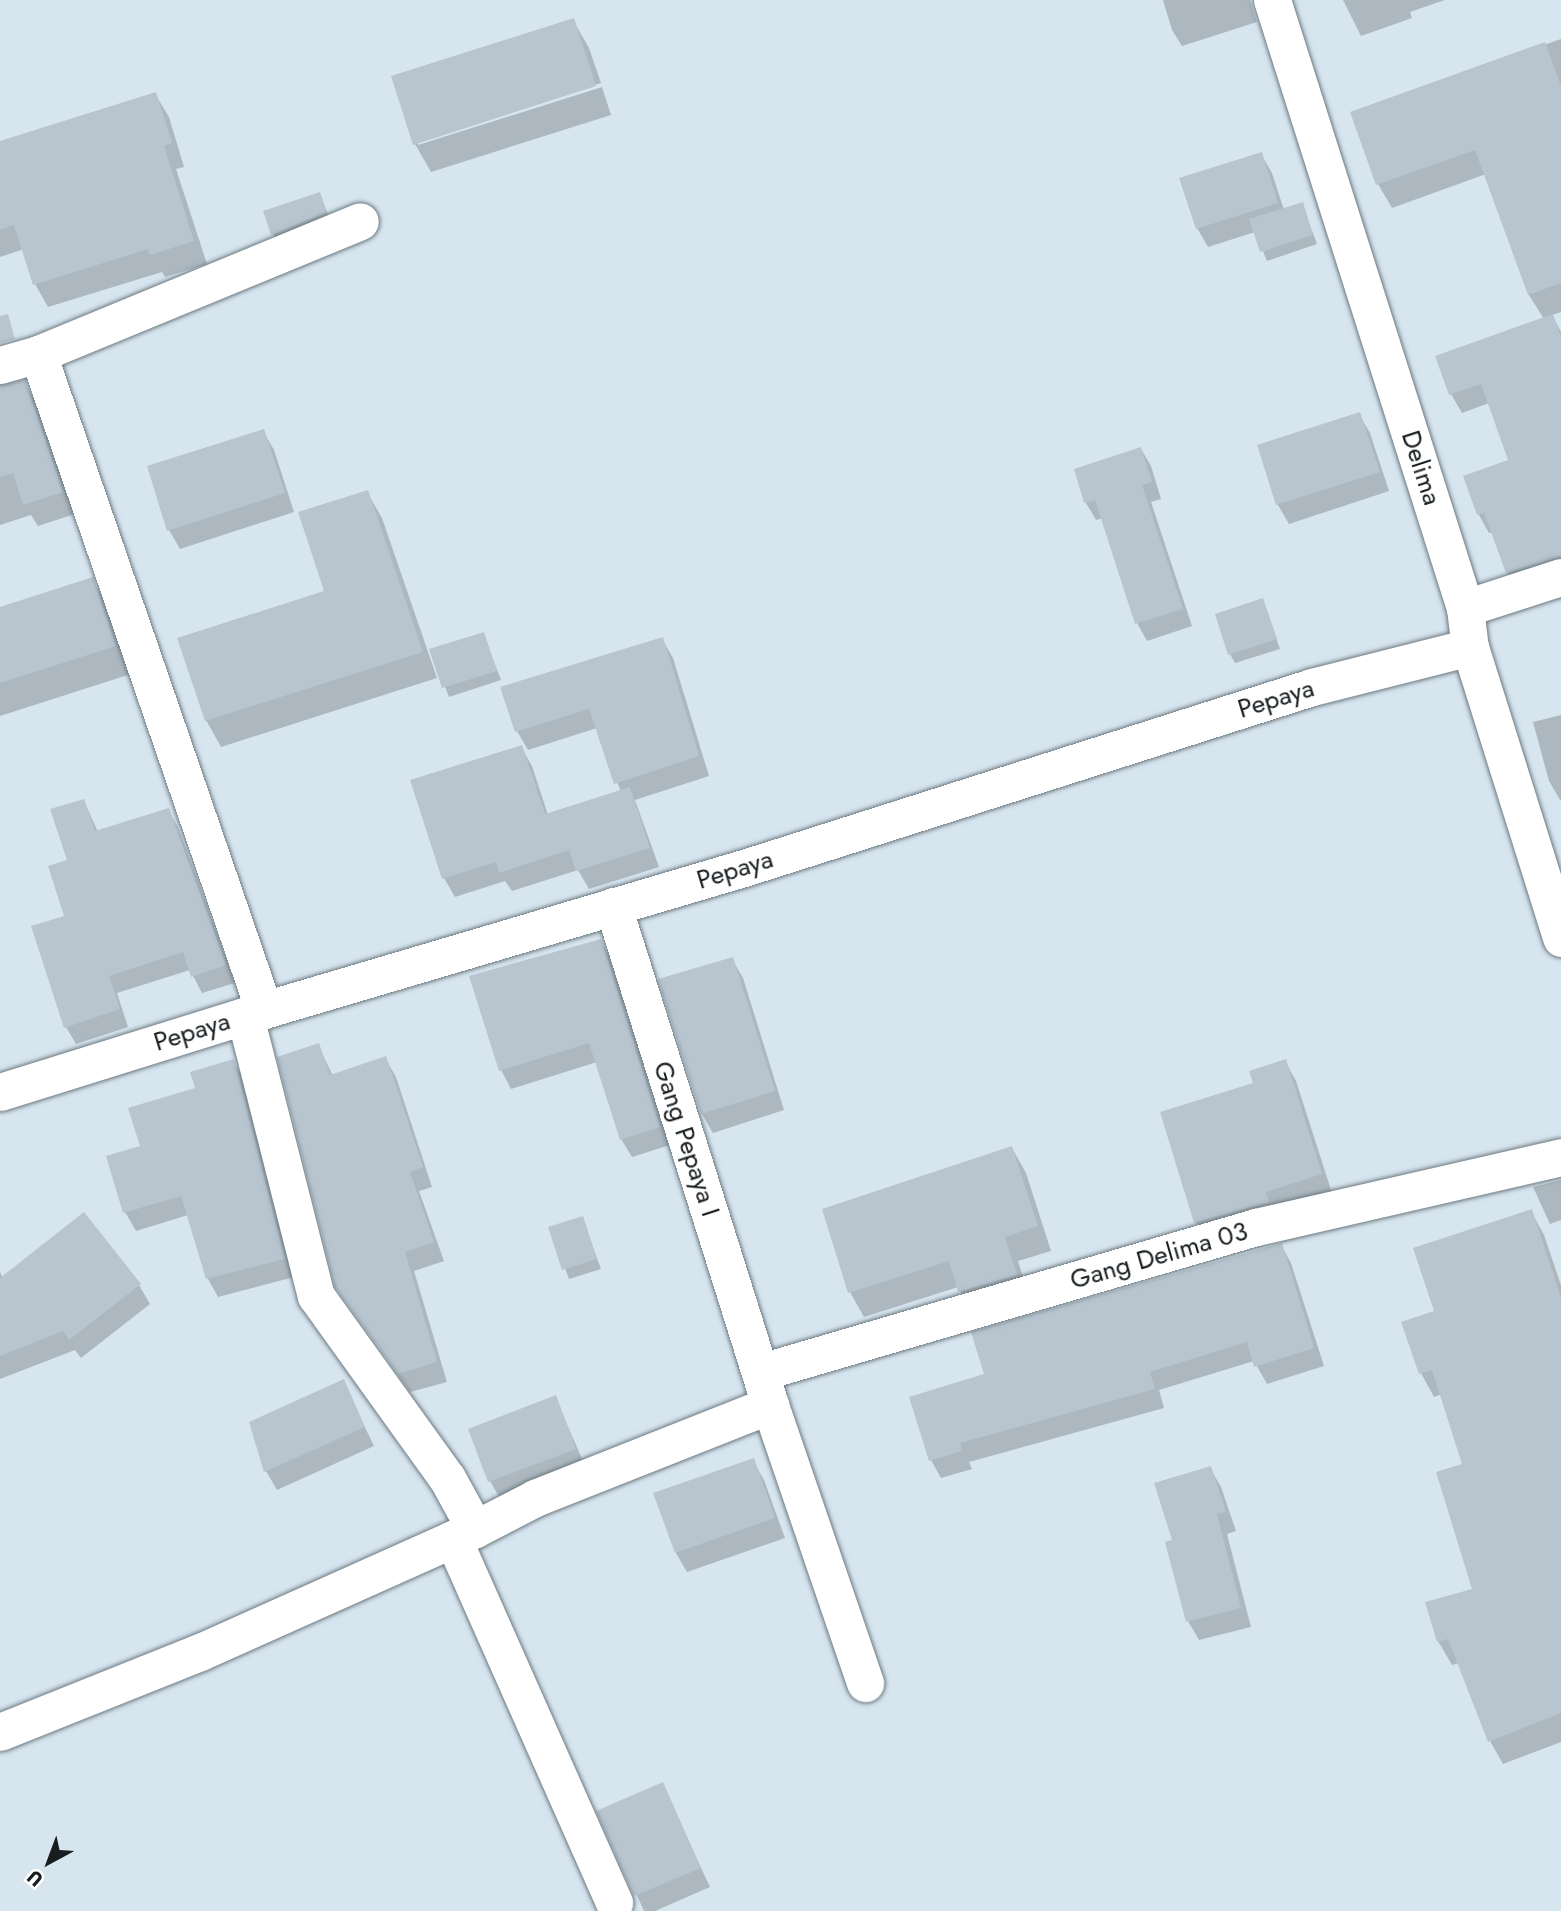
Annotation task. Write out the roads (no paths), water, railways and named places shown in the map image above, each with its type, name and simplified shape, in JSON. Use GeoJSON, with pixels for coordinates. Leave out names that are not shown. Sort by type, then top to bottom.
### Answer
{"type":"FeatureCollection","features":[{"type":"Feature","properties":{"kind":"street","name":"Delima"},"geometry":{"type":"LineString","coordinates":[[1272,0],[1465,608],[1470,647],[1561,938]]}},
{"type":"Feature","properties":{"kind":"street"},"geometry":{"type":"LineString","coordinates":[[0,365],[38,354],[360,221]]}},
{"type":"Feature","properties":{"kind":"street"},"geometry":{"type":"LineString","coordinates":[[38,354],[255,1013],[316,1296],[447,1478],[464,1534],[614,1903]]}},
{"type":"Feature","properties":{"kind":"street"},"geometry":{"type":"LineString","coordinates":[[1465,608],[1561,577]]}},
{"type":"Feature","properties":{"kind":"street","name":"Pepaya"},"geometry":{"type":"LineString","coordinates":[[0,1092],[613,906],[1312,687],[1470,647]]}},
{"type":"Feature","properties":{"kind":"street","name":"Gang Pepaya I"},"geometry":{"type":"LineString","coordinates":[[613,906],[765,1389],[866,1683]]}},
{"type":"Feature","properties":{"kind":"street","name":"Gang Delima 03"},"geometry":{"type":"LineString","coordinates":[[0,1732],[200,1652],[464,1534],[535,1497],[765,1389],[1256,1227],[1561,1157]]}}]}
